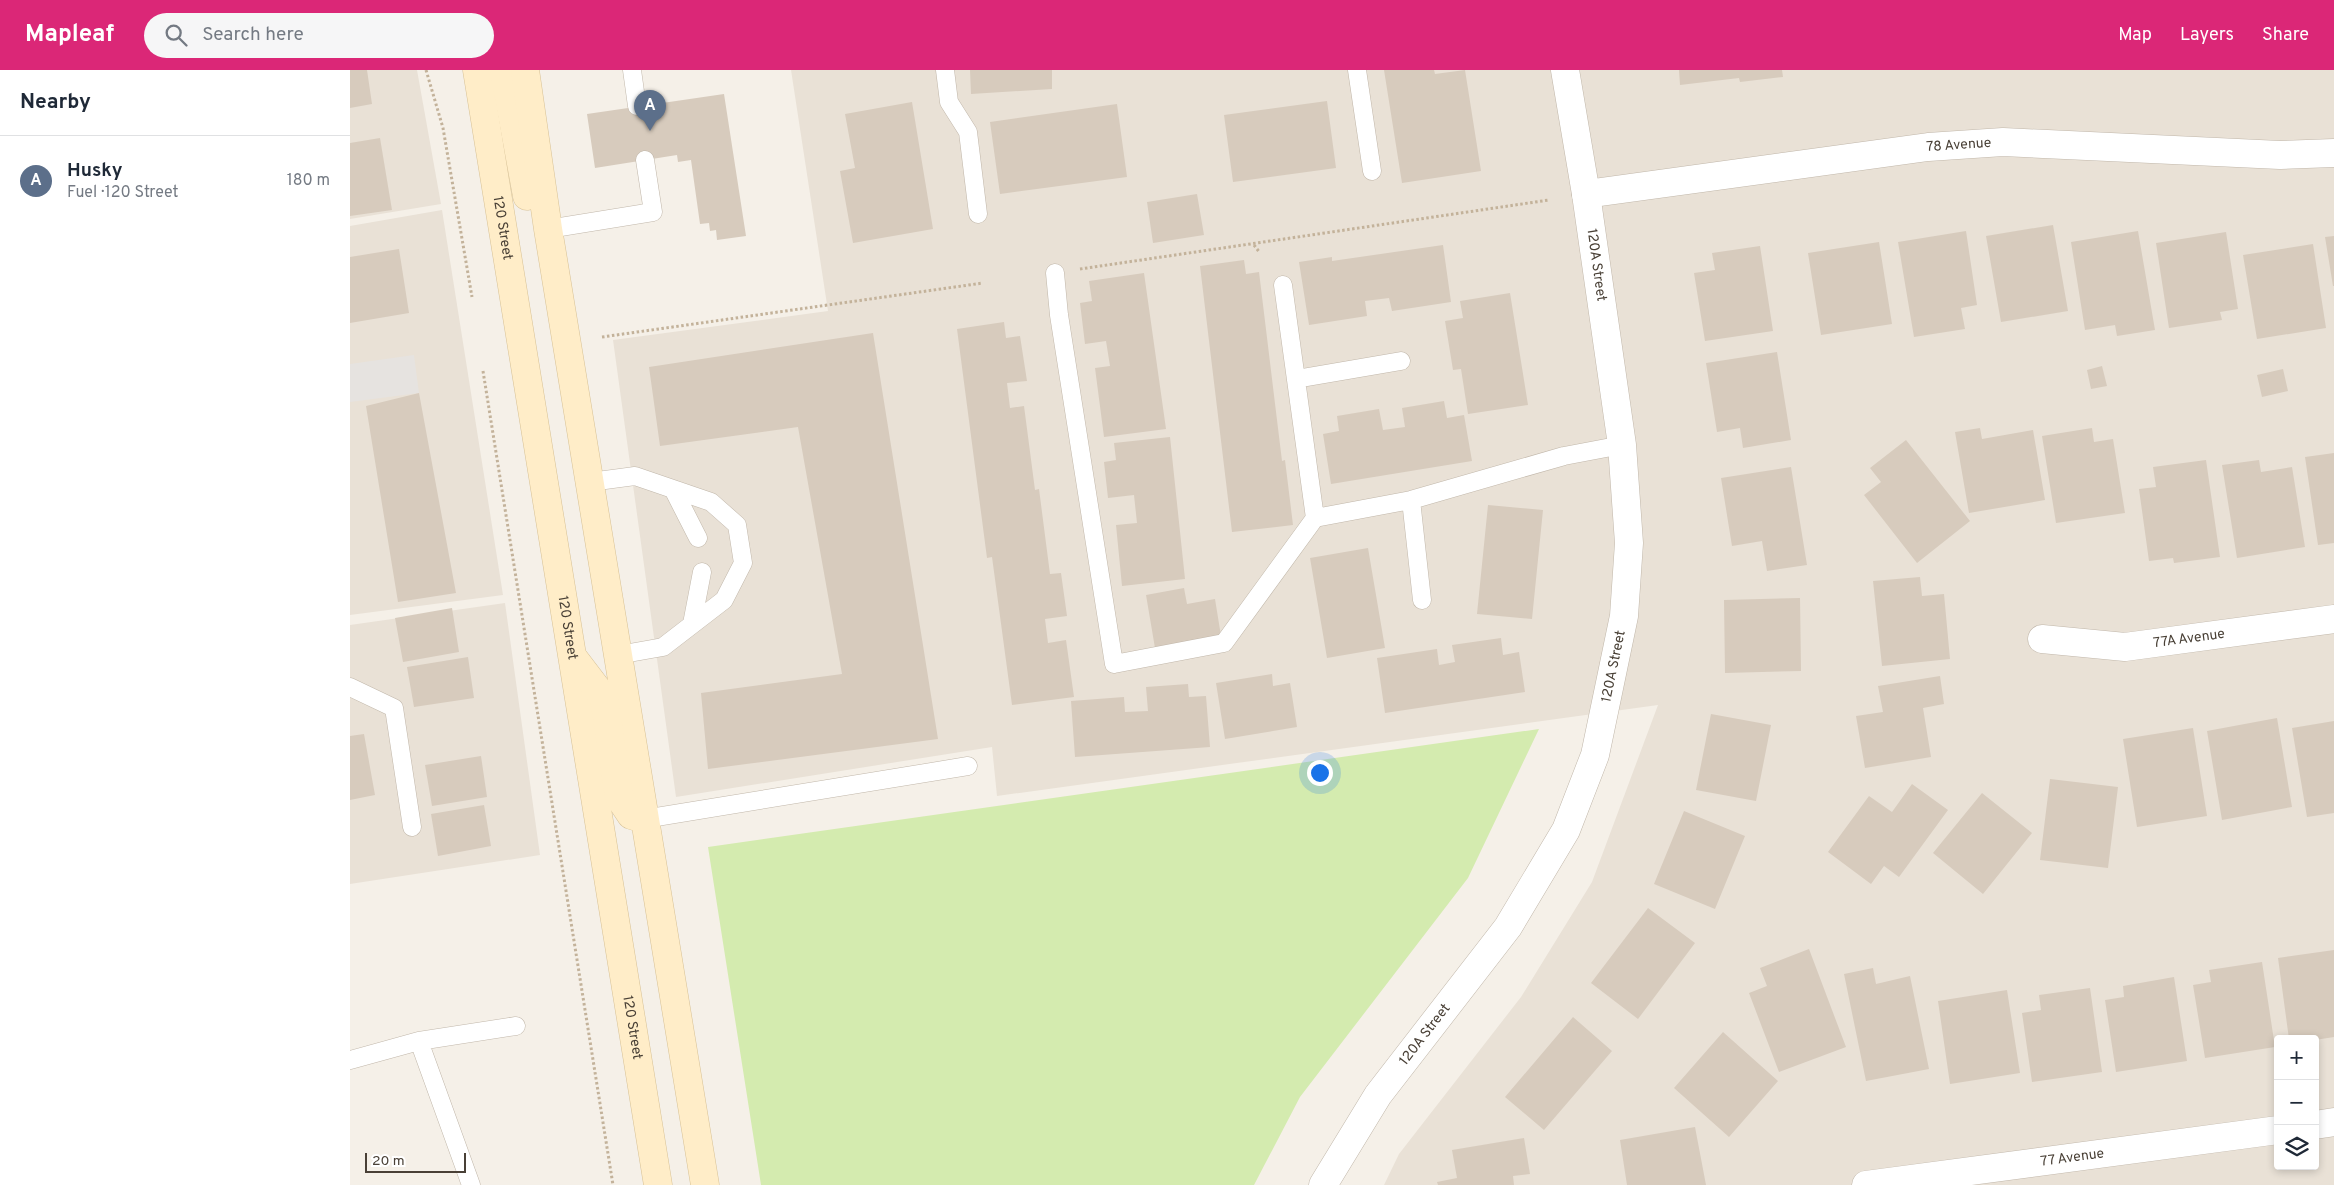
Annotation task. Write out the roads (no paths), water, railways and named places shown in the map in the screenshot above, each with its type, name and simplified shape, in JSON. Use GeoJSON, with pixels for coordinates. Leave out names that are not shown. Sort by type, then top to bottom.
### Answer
{"type":"FeatureCollection","features":[{"type":"Feature","properties":{"kind":"main road","name":"120 Street"},"geometry":{"type":"LineString","coordinates":[[477,70],[658,1185]]}},
{"type":"Feature","properties":{"kind":"main road"},"geometry":{"type":"LineString","coordinates":[[504,70],[518,158],[529,209],[538,223],[548,230]]}},
{"type":"Feature","properties":{"kind":"main road"},"geometry":{"type":"LineString","coordinates":[[525,70],[548,230],[705,1185]]}},
{"type":"Feature","properties":{"kind":"main road"},"geometry":{"type":"LineString","coordinates":[[572,657],[604,698],[620,797],[630,815],[644,819]]}},
{"type":"Feature","properties":{"kind":"street","name":"120A Street"},"geometry":{"type":"LineString","coordinates":[[1323,1185],[1378,1096],[1508,926],[1566,830],[1595,755],[1624,616],[1629,543],[1622,445],[1566,70]]}},
{"type":"Feature","properties":{"kind":"street","name":"78 Avenue"},"geometry":{"type":"LineString","coordinates":[[1586,194],[1928,147],[2003,142],[2280,155],[2334,153]]}},
{"type":"Feature","properties":{"kind":"street","name":"77A Avenue"},"geometry":{"type":"LineString","coordinates":[[2042,639],[2125,647],[2334,619]]}},
{"type":"Feature","properties":{"kind":"street"},"geometry":{"type":"LineString","coordinates":[[2319,1124],[2334,1122]]}},
{"type":"Feature","properties":{"kind":"street","name":"77 Avenue"},"geometry":{"type":"LineString","coordinates":[[1866,1185],[2274,1131]]}},
{"type":"Feature","properties":{"kind":"lane"},"geometry":{"type":"LineString","coordinates":[[632,70],[637,106]]}},
{"type":"Feature","properties":{"kind":"lane"},"geometry":{"type":"LineString","coordinates":[[945,70],[949,102],[968,132],[978,214]]}},
{"type":"Feature","properties":{"kind":"lane"},"geometry":{"type":"LineString","coordinates":[[1358,70],[1372,171]]}},
{"type":"Feature","properties":{"kind":"lane"},"geometry":{"type":"LineString","coordinates":[[548,230],[653,212],[645,160]]}},
{"type":"Feature","properties":{"kind":"lane"},"geometry":{"type":"LineString","coordinates":[[1063,271],[1060,315],[1114,664],[1224,643],[1315,518],[1411,500],[1564,456],[1622,445]]}},
{"type":"Feature","properties":{"kind":"lane"},"geometry":{"type":"LineString","coordinates":[[1283,285],[1315,518]]}},
{"type":"Feature","properties":{"kind":"lane"},"geometry":{"type":"LineString","coordinates":[[1296,379],[1401,361]]}},
{"type":"Feature","properties":{"kind":"lane"},"geometry":{"type":"LineString","coordinates":[[590,482],[635,476],[711,502],[737,525],[743,563],[724,600],[663,647],[618,655]]}},
{"type":"Feature","properties":{"kind":"lane"},"geometry":{"type":"LineString","coordinates":[[673,489],[698,538]]}},
{"type":"Feature","properties":{"kind":"lane"},"geometry":{"type":"LineString","coordinates":[[1411,500],[1422,600]]}},
{"type":"Feature","properties":{"kind":"lane"},"geometry":{"type":"LineString","coordinates":[[692,624],[702,572]]}},
{"type":"Feature","properties":{"kind":"lane"},"geometry":{"type":"LineString","coordinates":[[350,687],[394,708],[412,826]]}},
{"type":"Feature","properties":{"kind":"lane"},"geometry":{"type":"LineString","coordinates":[[644,819],[968,766]]}},
{"type":"Feature","properties":{"kind":"lane"},"geometry":{"type":"LineString","coordinates":[[350,1060],[419,1041],[516,1026]]}},
{"type":"Feature","properties":{"kind":"lane"},"geometry":{"type":"LineString","coordinates":[[419,1041],[471,1185]]}},
{"type":"Feature","properties":{"kind":"place","name":"Husky"},"geometry":{"type":"Point","coordinates":[650,131]}}]}
